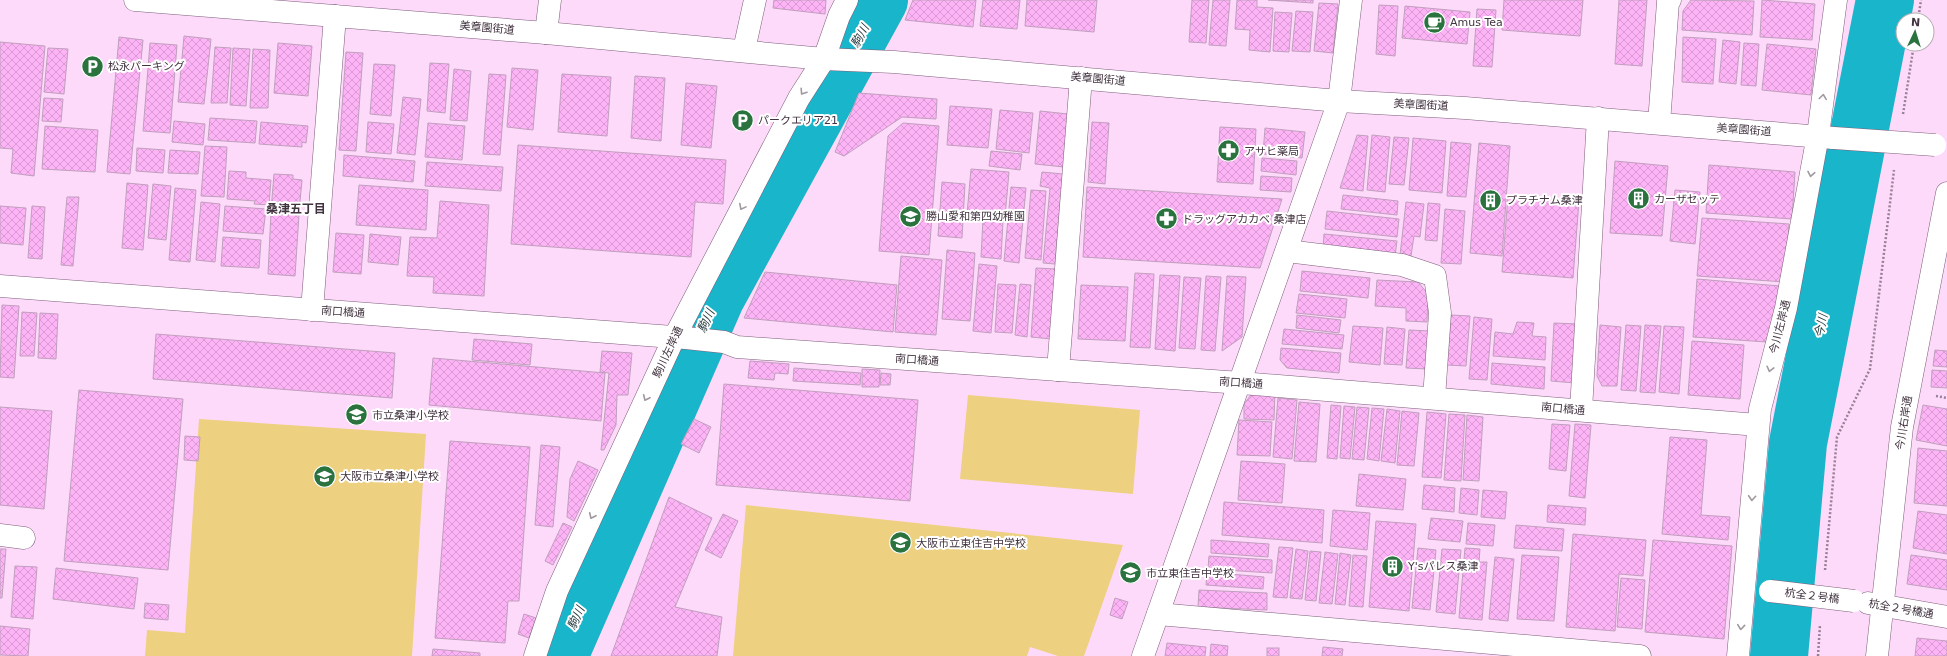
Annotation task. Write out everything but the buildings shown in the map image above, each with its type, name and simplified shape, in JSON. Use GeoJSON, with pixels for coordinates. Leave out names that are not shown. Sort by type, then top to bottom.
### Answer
{"type":"FeatureCollection","features":[{"type":"Feature","properties":{"kind":"street","name":"美章園街道"},"geometry":{"type":"LineString","coordinates":[[135,0],[546,33],[832,59],[894,62],[1339,101],[1598,118],[1941,145]]}},
{"type":"Feature","properties":{"kind":"street"},"geometry":{"type":"LineString","coordinates":[[546,33],[550,0]]}},
{"type":"Feature","properties":{"kind":"street"},"geometry":{"type":"LineString","coordinates":[[744,50],[756,0]]}},
{"type":"Feature","properties":{"kind":"street","name":"駒川左岸通"},"geometry":{"type":"LineString","coordinates":[[535,656],[557,591],[799,98],[832,59],[839,16],[848,0]]}},
{"type":"Feature","properties":{"kind":"street"},"geometry":{"type":"LineString","coordinates":[[1143,656],[1339,101],[1351,0]]}},
{"type":"Feature","properties":{"kind":"street"},"geometry":{"type":"LineString","coordinates":[[1659,123],[1668,2],[1670,0]]}},
{"type":"Feature","properties":{"kind":"street","name":"今川左岸通"},"geometry":{"type":"LineString","coordinates":[[1738,656],[1760,409],[1786,308],[1826,136],[1836,0]]}},
{"type":"Feature","properties":{"kind":"street"},"geometry":{"type":"LineString","coordinates":[[312,310],[335,16]]}},
{"type":"Feature","properties":{"kind":"street"},"geometry":{"type":"LineString","coordinates":[[1058,370],[1081,78]]}},
{"type":"Feature","properties":{"kind":"street"},"geometry":{"type":"LineString","coordinates":[[1581,410],[1598,118]]}},
{"type":"Feature","properties":{"kind":"street","name":"今川右岸通"},"geometry":{"type":"LineString","coordinates":[[1877,656],[1881,605],[1902,427],[1947,193]]}},
{"type":"Feature","properties":{"kind":"street"},"geometry":{"type":"LineString","coordinates":[[1286,251],[1402,265],[1435,276],[1440,314],[1434,398]]}},
{"type":"Feature","properties":{"kind":"street","name":"南口橋通"},"geometry":{"type":"LineString","coordinates":[[0,286],[680,338],[724,342],[737,347],[1241,382],[1758,425]]}},
{"type":"Feature","properties":{"kind":"street"},"geometry":{"type":"LineString","coordinates":[[0,535],[24,538]]}},
{"type":"Feature","properties":{"kind":"street","name":"杭全２号橋"},"geometry":{"type":"LineString","coordinates":[[1745,585],[1770,591],[1854,601]]}},
{"type":"Feature","properties":{"kind":"street","name":"杭全２号橋通"},"geometry":{"type":"LineString","coordinates":[[1854,601],[1947,618]]}},
{"type":"Feature","properties":{"kind":"street"},"geometry":{"type":"LineString","coordinates":[[1158,614],[1437,647],[1640,656]]}},
{"type":"Feature","properties":{"kind":"path"},"geometry":{"type":"LineString","coordinates":[[1919,12],[1921,0]]}},
{"type":"Feature","properties":{"kind":"path"},"geometry":{"type":"LineString","coordinates":[[1902,121],[1913,52]]}},
{"type":"Feature","properties":{"kind":"path"},"geometry":{"type":"LineString","coordinates":[[1825,571],[1837,437],[1870,369],[1888,206],[1895,168]]}},
{"type":"Feature","properties":{"kind":"path"},"geometry":{"type":"LineString","coordinates":[[1818,656],[1821,619]]}},
{"type":"Feature","properties":{"kind":"shaded area"},"geometry":{"type":"Polygon","coordinates":[[[968,395],[1140,410],[1133,494],[960,479],[968,395]]]}},
{"type":"Feature","properties":{"kind":"shaded area"},"geometry":{"type":"Polygon","coordinates":[[[199,419],[426,434],[412,656],[145,656],[147,630],[185,633],[199,419]]]}},
{"type":"Feature","properties":{"kind":"shaded area"},"geometry":{"type":"Polygon","coordinates":[[[746,505],[1123,545],[1084,656],[1058,656],[1030,647],[1027,656],[733,656],[746,505]]]}},
{"type":"Feature","properties":{"kind":"waterway","name":"駒川"},"geometry":{"type":"LineString","coordinates":[[559,656],[716,297],[879,0]]}},
{"type":"Feature","properties":{"kind":"waterway","name":"今川"},"geometry":{"type":"LineString","coordinates":[[1779,656],[1798,443],[1885,0]]}},
{"type":"Feature","properties":{"kind":"place","name":"Amus Tea"},"geometry":{"type":"Point","coordinates":[1434,22]}},
{"type":"Feature","properties":{"kind":"place","name":"松永パーキング"},"geometry":{"type":"Point","coordinates":[92,66]}},
{"type":"Feature","properties":{"kind":"place","name":"パークエリア21"},"geometry":{"type":"Point","coordinates":[742,120]}},
{"type":"Feature","properties":{"kind":"place","name":"アサヒ薬局"},"geometry":{"type":"Point","coordinates":[1228,151]}},
{"type":"Feature","properties":{"kind":"place","name":"カーザセッテ"},"geometry":{"type":"Point","coordinates":[1639,199]}},
{"type":"Feature","properties":{"kind":"place","name":"プラチナム桑津"},"geometry":{"type":"Point","coordinates":[1490,200]}},
{"type":"Feature","properties":{"kind":"place","name":"勝山愛和第四幼稚園"},"geometry":{"type":"Point","coordinates":[910,216]}},
{"type":"Feature","properties":{"kind":"place","name":"ドラッグアカカベ 桑津店"},"geometry":{"type":"Point","coordinates":[1167,219]}},
{"type":"Feature","properties":{"kind":"place","name":"市立桑津小学校"},"geometry":{"type":"Point","coordinates":[356,415]}},
{"type":"Feature","properties":{"kind":"place","name":"大阪市立桑津小学校"},"geometry":{"type":"Point","coordinates":[325,476]}},
{"type":"Feature","properties":{"kind":"place","name":"大阪市立東住吉中学校"},"geometry":{"type":"Point","coordinates":[901,543]}},
{"type":"Feature","properties":{"kind":"place","name":"Y'sパレス桑津"},"geometry":{"type":"Point","coordinates":[1392,566]}},
{"type":"Feature","properties":{"kind":"place","name":"市立東住吉中学校"},"geometry":{"type":"Point","coordinates":[1131,573]}},
{"type":"Feature","properties":{"kind":"district","name":"桑津五丁目"},"geometry":{"type":"Point","coordinates":[296,209]}}]}
